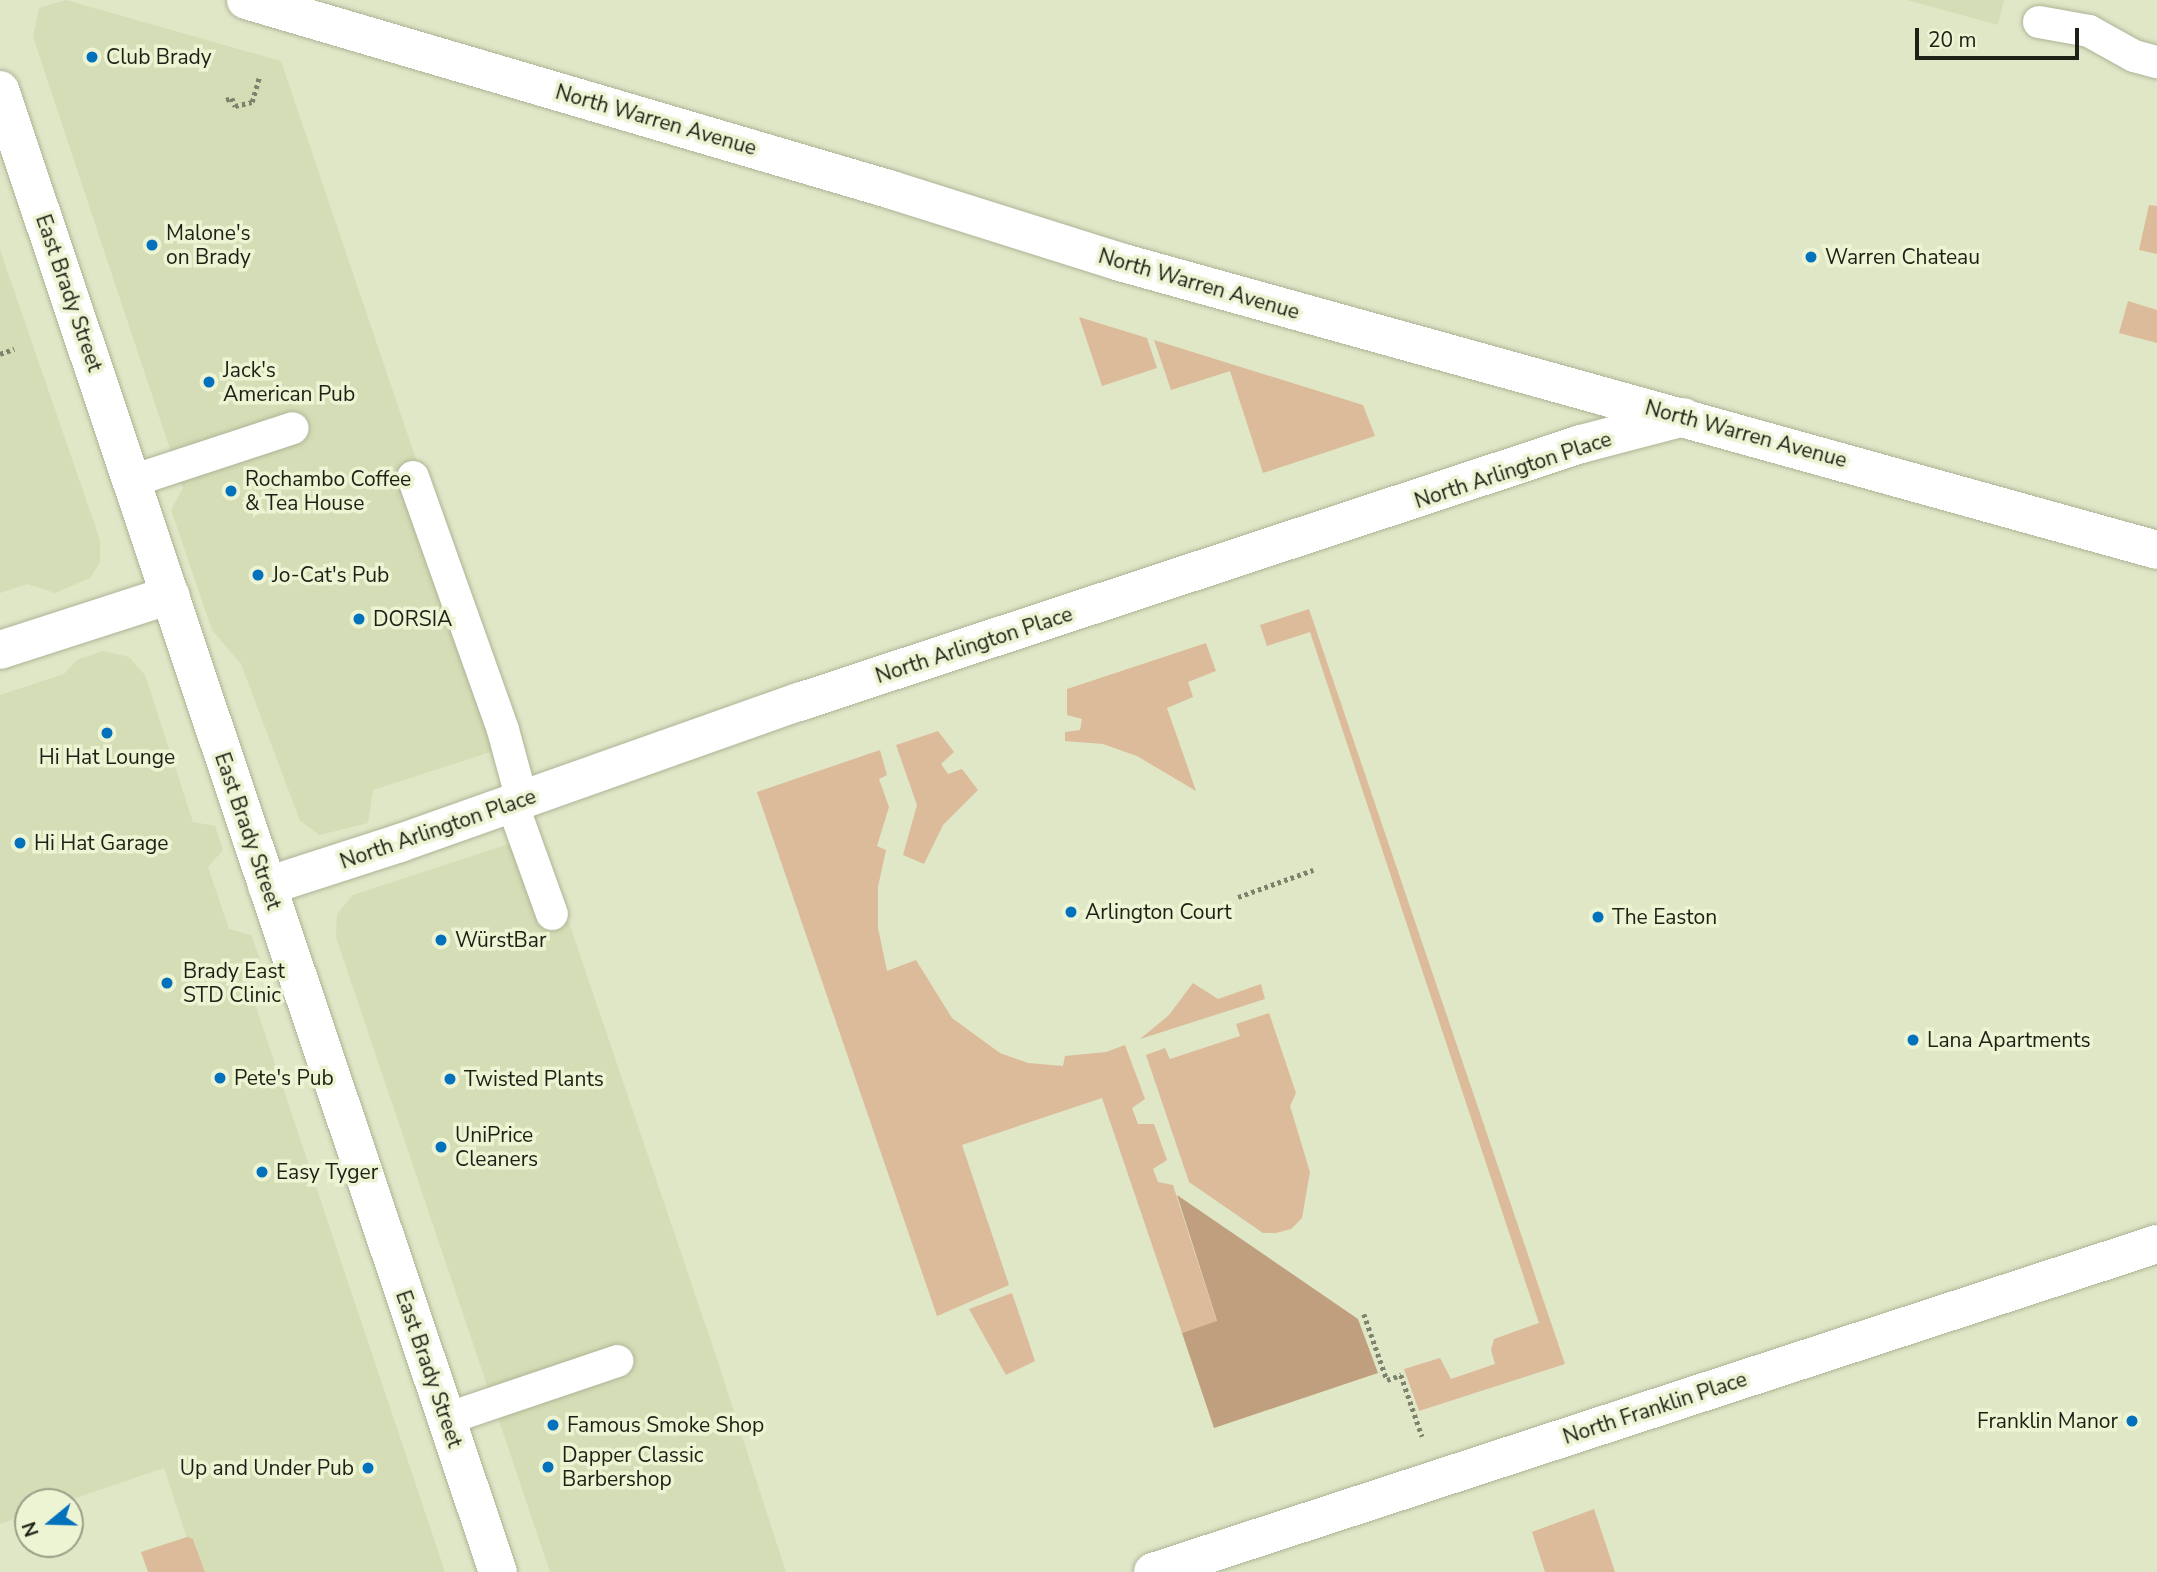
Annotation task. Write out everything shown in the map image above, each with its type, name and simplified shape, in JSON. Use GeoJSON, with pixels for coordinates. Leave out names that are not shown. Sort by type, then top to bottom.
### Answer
{"type":"FeatureCollection","features":[{"type":"Feature","properties":{"kind":"street","name":"North Warren Avenue"},"geometry":{"type":"LineString","coordinates":[[246,0],[892,190],[1121,262],[2157,550]]}},
{"type":"Feature","properties":{"kind":"street","name":"East Brady Street"},"geometry":{"type":"LineString","coordinates":[[0,90],[498,1572]]}},
{"type":"Feature","properties":{"kind":"street","name":"North Arlington Place"},"geometry":{"type":"LineString","coordinates":[[267,886],[517,802],[799,702],[1581,444],[1685,417]]}},
{"type":"Feature","properties":{"kind":"street"},"geometry":{"type":"LineString","coordinates":[[0,650],[170,595]]}},
{"type":"Feature","properties":{"kind":"street","name":"North Franklin Place"},"geometry":{"type":"LineString","coordinates":[[1153,1572],[2157,1244]]}},
{"type":"Feature","properties":{"kind":"lane"},"geometry":{"type":"LineString","coordinates":[[2039,22],[2088,31],[2134,55],[2157,62]]}},
{"type":"Feature","properties":{"kind":"lane"},"geometry":{"type":"LineString","coordinates":[[132,481],[293,428]]}},
{"type":"Feature","properties":{"kind":"lane"},"geometry":{"type":"LineString","coordinates":[[413,477],[503,730],[517,802],[552,914]]}},
{"type":"Feature","properties":{"kind":"lane"},"geometry":{"type":"LineString","coordinates":[[446,1419],[617,1361]]}},
{"type":"Feature","properties":{"kind":"path"},"geometry":{"type":"LineString","coordinates":[[226,100],[232,98],[235,106],[252,102],[259,77]]}},
{"type":"Feature","properties":{"kind":"path"},"geometry":{"type":"LineString","coordinates":[[0,354],[14,349]]}},
{"type":"Feature","properties":{"kind":"path"},"geometry":{"type":"LineString","coordinates":[[1238,897],[1313,870]]}},
{"type":"Feature","properties":{"kind":"path"},"geometry":{"type":"LineString","coordinates":[[1364,1314],[1387,1380],[1401,1375],[1437,1479]]}},
{"type":"Feature","properties":{"kind":"shaded area"},"geometry":{"type":"Polygon","coordinates":[[[66,0],[281,61],[419,468],[497,750],[373,790],[368,823],[320,835],[300,821],[241,664],[212,630],[171,510],[183,488],[33,37],[39,8],[66,0]]]}},
{"type":"Feature","properties":{"kind":"shaded area"},"geometry":{"type":"Polygon","coordinates":[[[1907,0],[2004,0],[1998,25],[1907,0]]]}},
{"type":"Feature","properties":{"kind":"shaded area"},"geometry":{"type":"Polygon","coordinates":[[[2149,205],[2157,206],[2157,254],[2139,250],[2149,205]]]}},
{"type":"Feature","properties":{"kind":"shaded area"},"geometry":{"type":"Polygon","coordinates":[[[0,250],[100,540],[100,562],[90,578],[55,593],[27,584],[0,593],[0,250]]]}},
{"type":"Feature","properties":{"kind":"shaded area"},"geometry":{"type":"Polygon","coordinates":[[[2128,301],[2157,310],[2157,343],[2119,333],[2128,301]]]}},
{"type":"Feature","properties":{"kind":"shaded area"},"geometry":{"type":"Polygon","coordinates":[[[1079,317],[1147,338],[1157,368],[1102,386],[1079,317]]]}},
{"type":"Feature","properties":{"kind":"shaded area"},"geometry":{"type":"Polygon","coordinates":[[[1154,340],[1363,405],[1375,436],[1263,473],[1230,371],[1171,390],[1154,340]]]}},
{"type":"Feature","properties":{"kind":"shaded area"},"geometry":{"type":"Polygon","coordinates":[[[1309,609],[1565,1364],[1419,1411],[1404,1369],[1440,1358],[1451,1379],[1495,1364],[1491,1350],[1494,1339],[1539,1323],[1310,632],[1267,646],[1260,625],[1309,609]]]}},
{"type":"Feature","properties":{"kind":"shaded area"},"geometry":{"type":"Polygon","coordinates":[[[1206,643],[1216,671],[1188,682],[1193,697],[1167,708],[1196,791],[1137,756],[1103,744],[1065,741],[1065,732],[1080,730],[1082,719],[1067,715],[1067,689],[1206,643]]]}},
{"type":"Feature","properties":{"kind":"shaded area"},"geometry":{"type":"Polygon","coordinates":[[[103,651],[129,657],[145,675],[193,822],[215,826],[223,850],[208,867],[229,929],[251,935],[260,959],[246,977],[445,1572],[205,1572],[194,1540],[188,1541],[164,1468],[84,1495],[84,1488],[14,1488],[14,1519],[0,1524],[0,695],[64,674],[77,660],[103,651]]]}},
{"type":"Feature","properties":{"kind":"shaded area"},"geometry":{"type":"Polygon","coordinates":[[[938,731],[954,752],[941,764],[948,774],[962,769],[978,790],[943,825],[924,864],[903,855],[917,805],[896,745],[938,731]]]}},
{"type":"Feature","properties":{"kind":"shaded area"},"geometry":{"type":"Polygon","coordinates":[[[880,750],[887,775],[879,779],[889,807],[877,846],[886,850],[878,887],[878,928],[887,971],[916,960],[952,1018],[1000,1053],[1028,1063],[1063,1066],[1065,1056],[1106,1052],[1125,1045],[1145,1099],[1132,1108],[1138,1124],[1154,1124],[1167,1160],[1153,1169],[1158,1182],[1173,1185],[1217,1322],[1182,1333],[1102,1098],[962,1145],[1009,1285],[937,1316],[757,792],[880,750]]]}},
{"type":"Feature","properties":{"kind":"shaded area"},"geometry":{"type":"Polygon","coordinates":[[[539,834],[716,1356],[786,1572],[550,1572],[336,937],[337,914],[353,895],[539,834]]]}},
{"type":"Feature","properties":{"kind":"shaded area"},"geometry":{"type":"Polygon","coordinates":[[[1193,983],[1218,999],[1261,984],[1265,999],[1140,1039],[1169,1015],[1193,983]]]}},
{"type":"Feature","properties":{"kind":"shaded area"},"geometry":{"type":"Polygon","coordinates":[[[1269,1013],[1296,1093],[1290,1106],[1310,1172],[1302,1218],[1291,1229],[1276,1233],[1263,1233],[1189,1182],[1146,1055],[1165,1048],[1170,1059],[1240,1036],[1236,1024],[1269,1013]]]}},
{"type":"Feature","properties":{"kind":"shaded area"},"geometry":{"type":"Polygon","coordinates":[[[1177,1195],[1358,1319],[1378,1373],[1214,1428],[1182,1333],[1217,1321],[1177,1195]]]}},
{"type":"Feature","properties":{"kind":"shaded area"},"geometry":{"type":"Polygon","coordinates":[[[1012,1293],[1035,1361],[1006,1375],[969,1309],[1012,1293]]]}},
{"type":"Feature","properties":{"kind":"shaded area"},"geometry":{"type":"Polygon","coordinates":[[[1594,1509],[1615,1572],[1545,1572],[1532,1532],[1594,1509]]]}},
{"type":"Feature","properties":{"kind":"shaded area"},"geometry":{"type":"Polygon","coordinates":[[[187,1537],[193,1539],[205,1572],[148,1572],[141,1552],[187,1537]]]}},
{"type":"Feature","properties":{"kind":"place","name":"Club Brady"},"geometry":{"type":"Point","coordinates":[92,57]}},
{"type":"Feature","properties":{"kind":"place","name":"Malone's on Brady"},"geometry":{"type":"Point","coordinates":[152,245]}},
{"type":"Feature","properties":{"kind":"place","name":"Warren Chateau"},"geometry":{"type":"Point","coordinates":[1811,257]}},
{"type":"Feature","properties":{"kind":"place","name":"Jack's American Pub"},"geometry":{"type":"Point","coordinates":[209,382]}},
{"type":"Feature","properties":{"kind":"place","name":"Rochambo Coffee & Tea House"},"geometry":{"type":"Point","coordinates":[231,491]}},
{"type":"Feature","properties":{"kind":"place","name":"Jo-Cat's Pub"},"geometry":{"type":"Point","coordinates":[258,575]}},
{"type":"Feature","properties":{"kind":"place","name":"DORSIA"},"geometry":{"type":"Point","coordinates":[359,619]}},
{"type":"Feature","properties":{"kind":"place","name":"Hi Hat Lounge"},"geometry":{"type":"Point","coordinates":[107,733]}},
{"type":"Feature","properties":{"kind":"place","name":"Hi Hat Garage"},"geometry":{"type":"Point","coordinates":[20,843]}},
{"type":"Feature","properties":{"kind":"place","name":"Arlington Court"},"geometry":{"type":"Point","coordinates":[1071,912]}},
{"type":"Feature","properties":{"kind":"place","name":"The Easton"},"geometry":{"type":"Point","coordinates":[1598,917]}},
{"type":"Feature","properties":{"kind":"place","name":"WürstBar"},"geometry":{"type":"Point","coordinates":[441,940]}},
{"type":"Feature","properties":{"kind":"place","name":"Brady East STD Clinic"},"geometry":{"type":"Point","coordinates":[167,983]}},
{"type":"Feature","properties":{"kind":"place","name":"Lana Apartments"},"geometry":{"type":"Point","coordinates":[1913,1040]}},
{"type":"Feature","properties":{"kind":"place","name":"Pete's Pub"},"geometry":{"type":"Point","coordinates":[220,1078]}},
{"type":"Feature","properties":{"kind":"place","name":"Twisted Plants"},"geometry":{"type":"Point","coordinates":[450,1079]}},
{"type":"Feature","properties":{"kind":"place","name":"UniPrice Cleaners"},"geometry":{"type":"Point","coordinates":[441,1147]}},
{"type":"Feature","properties":{"kind":"place","name":"Easy Tyger"},"geometry":{"type":"Point","coordinates":[262,1172]}},
{"type":"Feature","properties":{"kind":"place","name":"Franklin Manor"},"geometry":{"type":"Point","coordinates":[2132,1421]}},
{"type":"Feature","properties":{"kind":"place","name":"Famous Smoke Shop"},"geometry":{"type":"Point","coordinates":[553,1425]}},
{"type":"Feature","properties":{"kind":"place","name":"Dapper Classic Barbershop"},"geometry":{"type":"Point","coordinates":[548,1467]}},
{"type":"Feature","properties":{"kind":"place","name":"Up and Under Pub"},"geometry":{"type":"Point","coordinates":[368,1468]}}]}
